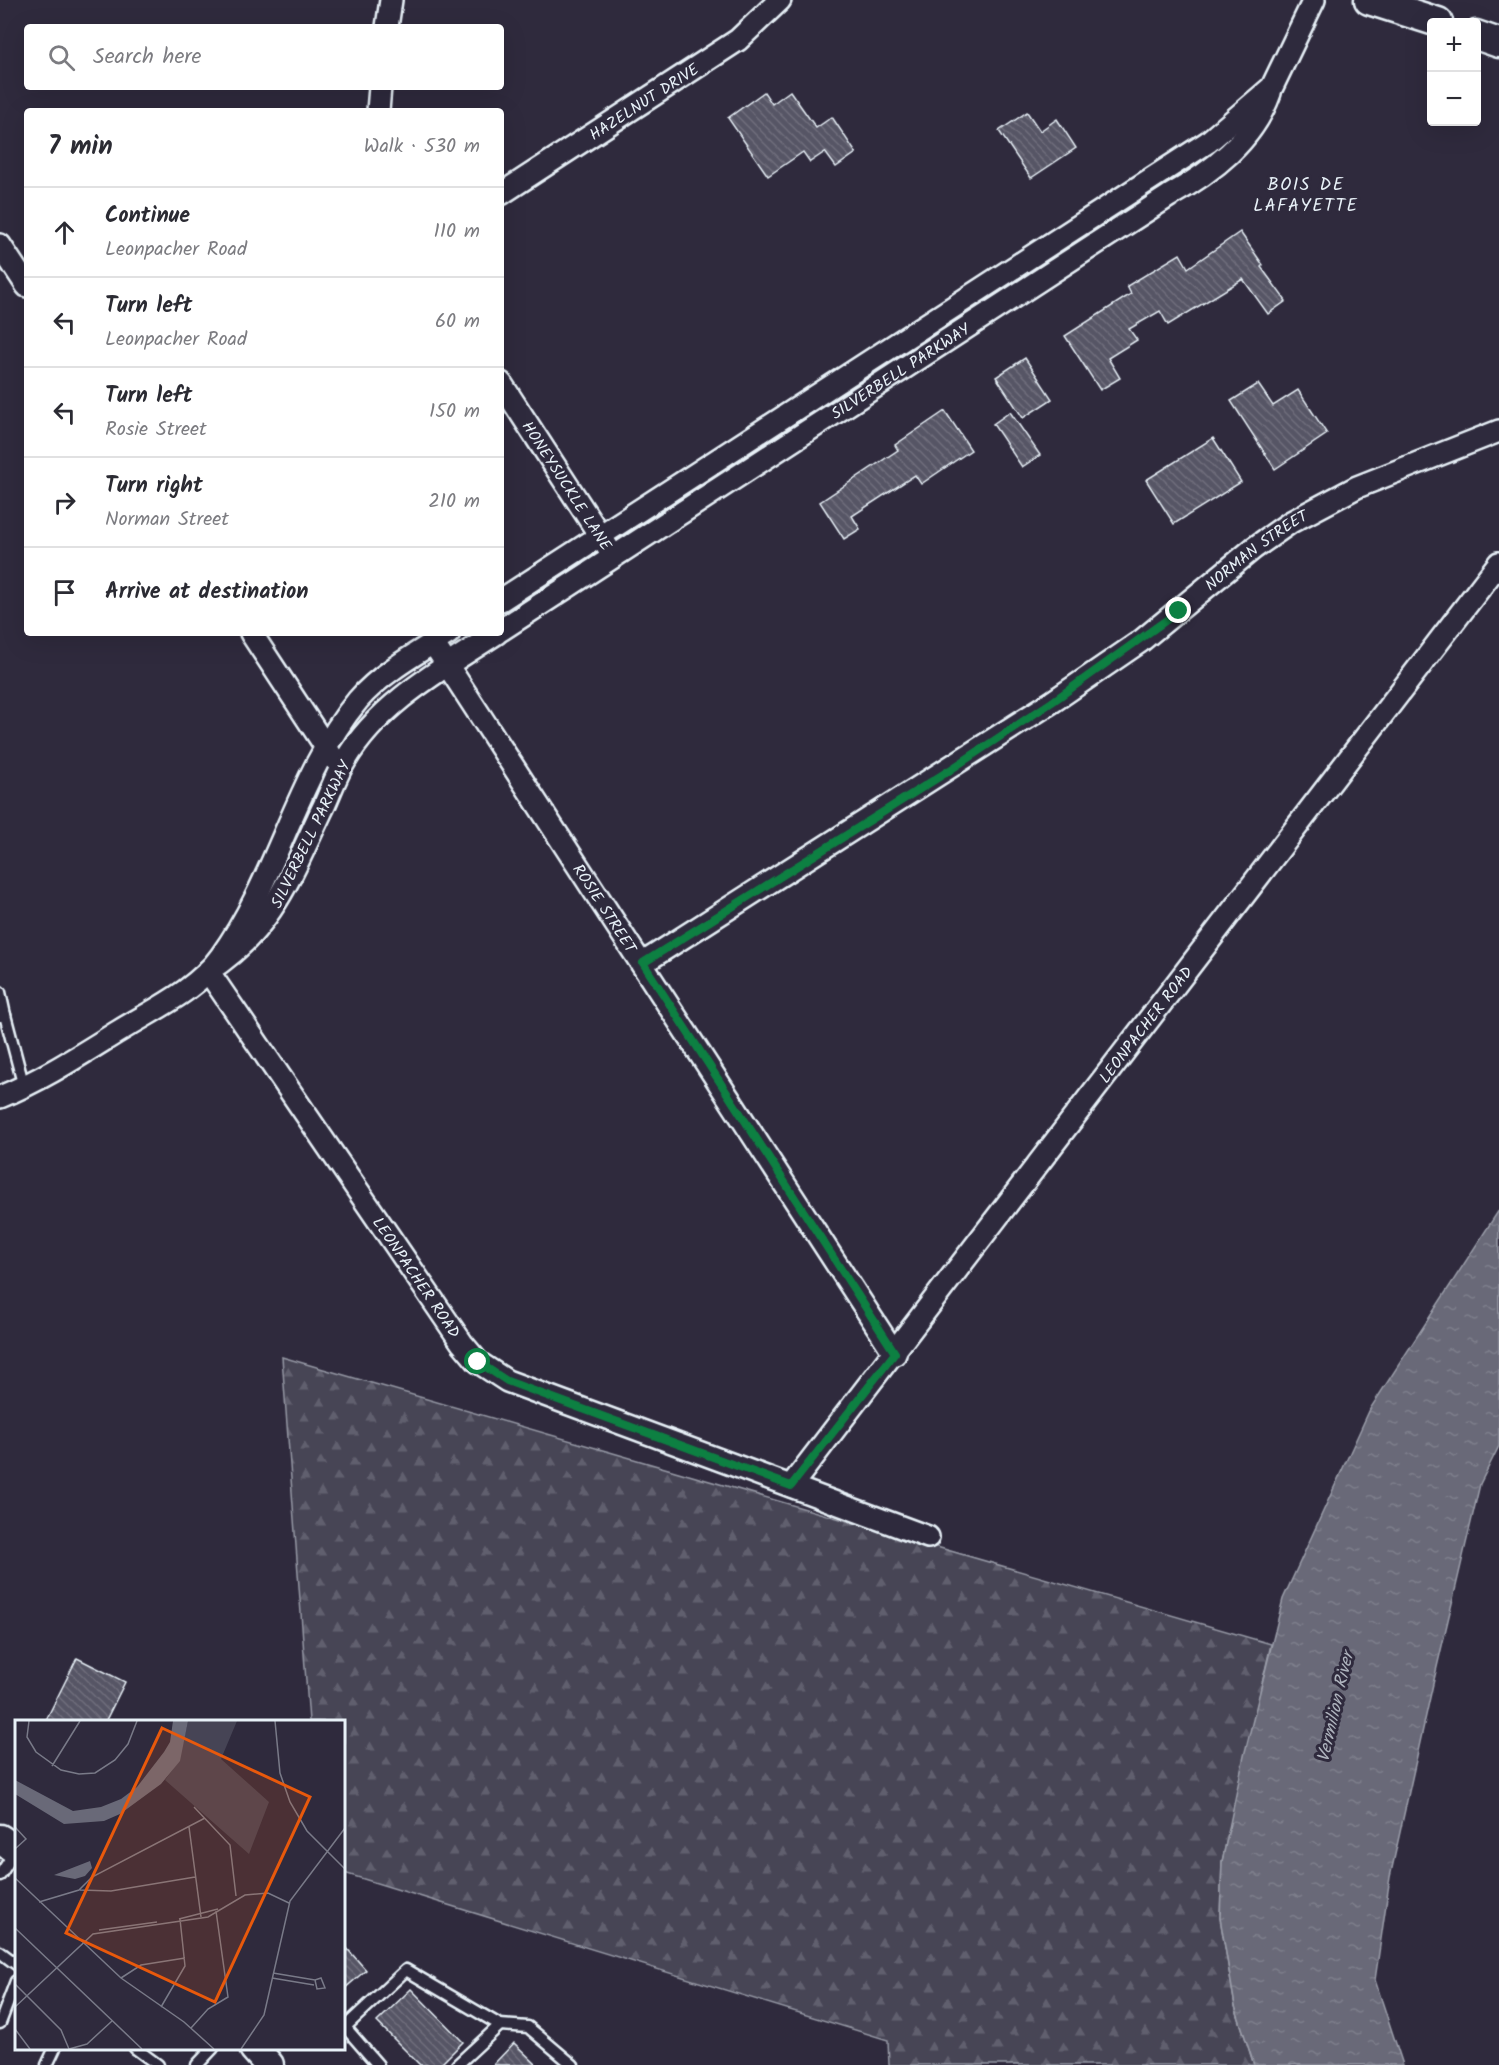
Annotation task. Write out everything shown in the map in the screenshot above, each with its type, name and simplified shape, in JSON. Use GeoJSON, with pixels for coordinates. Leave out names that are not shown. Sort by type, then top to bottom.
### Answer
{"type":"FeatureCollection","features":[{"type":"Feature","properties":{"kind":"street"},"geometry":{"type":"LineString","coordinates":[[387,24],[391,0]]}},
{"type":"Feature","properties":{"kind":"street","name":"HAZELNUT DRIVE"},"geometry":{"type":"LineString","coordinates":[[504,192],[738,40],[780,0]]}},
{"type":"Feature","properties":{"kind":"street","name":"SILVERBELL PARKWAY"},"geometry":{"type":"LineString","coordinates":[[504,628],[1169,196],[1200,179],[1228,155],[1255,125],[1314,0]]}},
{"type":"Feature","properties":{"kind":"street"},"geometry":{"type":"LineString","coordinates":[[1369,0],[1427,18]]}},
{"type":"Feature","properties":{"kind":"street"},"geometry":{"type":"LineString","coordinates":[[1481,38],[1499,43]]}},
{"type":"Feature","properties":{"kind":"street","name":"SILVERBELL PARKWAY"},"geometry":{"type":"LineString","coordinates":[[504,598],[1208,142],[1272,87]]}},
{"type":"Feature","properties":{"kind":"street"},"geometry":{"type":"LineString","coordinates":[[378,108],[380,90]]}},
{"type":"Feature","properties":{"kind":"street"},"geometry":{"type":"LineString","coordinates":[[0,245],[24,281]]}},
{"type":"Feature","properties":{"kind":"street","name":"HONEYSUCKLE LANE"},"geometry":{"type":"LineString","coordinates":[[504,388],[614,556]]}},
{"type":"Feature","properties":{"kind":"street","name":"NORMAN STREET"},"geometry":{"type":"LineString","coordinates":[[643,963],[1052,702],[1141,640],[1254,548],[1291,522],[1357,487],[1499,431]]}},
{"type":"Feature","properties":{"kind":"street","name":"LEONPACHER ROAD"},"geometry":{"type":"LineString","coordinates":[[791,1486],[1499,563]]}},
{"type":"Feature","properties":{"kind":"street"},"geometry":{"type":"LineString","coordinates":[[253,636],[341,769]]}},
{"type":"Feature","properties":{"kind":"street","name":"SILVERBELL PARKWAY"},"geometry":{"type":"LineString","coordinates":[[0,1097],[24,1087],[161,1006],[250,938],[272,912],[341,769],[366,731],[385,712],[492,636]]}},
{"type":"Feature","properties":{"kind":"street","name":"SILVERBELL PARKWAY"},"geometry":{"type":"LineString","coordinates":[[208,971],[227,947],[259,890],[338,727],[359,699],[381,679],[441,638]]}},
{"type":"Feature","properties":{"kind":"street","name":"ROSIE STREET"},"geometry":{"type":"LineString","coordinates":[[441,638],[448,665],[895,1353]]}},
{"type":"Feature","properties":{"kind":"street","name":"LEONPACHER ROAD"},"geometry":{"type":"LineString","coordinates":[[208,971],[455,1333],[478,1362],[507,1381],[928,1537]]}},
{"type":"Feature","properties":{"kind":"street"},"geometry":{"type":"LineString","coordinates":[[0,1839],[15,1849]]}},
{"type":"Feature","properties":{"kind":"street"},"geometry":{"type":"LineString","coordinates":[[255,2050],[269,2065]]}},
{"type":"Feature","properties":{"kind":"lane"},"geometry":{"type":"LineString","coordinates":[[0,992],[2,1015],[24,1087]]}},
{"type":"Feature","properties":{"kind":"lane"},"geometry":{"type":"LineString","coordinates":[[0,1875],[15,1852]]}},
{"type":"Feature","properties":{"kind":"lane"},"geometry":{"type":"LineString","coordinates":[[0,1952],[15,1963]]}},
{"type":"Feature","properties":{"kind":"lane"},"geometry":{"type":"LineString","coordinates":[[378,2065],[345,2027],[406,1970],[500,2025],[528,2027],[573,2065]]}},
{"type":"Feature","properties":{"kind":"lane"},"geometry":{"type":"LineString","coordinates":[[0,2023],[15,1984]]}},
{"type":"Feature","properties":{"kind":"lane"},"geometry":{"type":"LineString","coordinates":[[457,2065],[500,2025]]}},
{"type":"Feature","properties":{"kind":"lane"},"geometry":{"type":"LineString","coordinates":[[47,2065],[54,2050]]}},
{"type":"Feature","properties":{"kind":"lane"},"geometry":{"type":"LineString","coordinates":[[136,2050],[158,2065]]}},
{"type":"Feature","properties":{"kind":"lane"},"geometry":{"type":"LineString","coordinates":[[197,2065],[212,2050]]}},
{"type":"Feature","properties":{"kind":"green space"},"geometry":{"type":"Polygon","coordinates":[[[282,1357],[1271,1644],[1222,1861],[1220,1918],[1235,2006],[1254,2065],[889,2065],[888,2040],[345,1873],[345,1720],[309,1720],[282,1357]]]}},
{"type":"Feature","properties":{"kind":"water","name":"Vermilion River"},"geometry":{"type":"Polygon","coordinates":[[[1499,1210],[1499,1446],[1480,1484],[1433,1684],[1390,1877],[1375,1980],[1403,2065],[1254,2065],[1235,2006],[1220,1918],[1222,1862],[1244,1756],[1283,1599],[1370,1409],[1499,1210]]]}},
{"type":"Feature","properties":{"kind":"building"},"geometry":{"type":"Polygon","coordinates":[[[790,91],[816,128],[832,117],[856,153],[836,167],[825,152],[810,162],[803,152],[768,176],[728,118],[764,92],[772,104],[790,91]]]}},
{"type":"Feature","properties":{"kind":"building"},"geometry":{"type":"Polygon","coordinates":[[[1027,112],[1040,131],[1057,119],[1076,148],[1031,178],[999,131],[1027,112]]]}},
{"type":"Feature","properties":{"kind":"building"},"geometry":{"type":"Polygon","coordinates":[[[1240,232],[1263,265],[1261,267],[1286,301],[1268,314],[1243,279],[1168,325],[1160,311],[1129,329],[1137,340],[1108,358],[1120,378],[1100,390],[1065,336],[1131,294],[1127,286],[1180,254],[1188,268],[1240,232]]]}},
{"type":"Feature","properties":{"kind":"building"},"geometry":{"type":"Polygon","coordinates":[[[1025,358],[1052,399],[1023,418],[996,377],[1025,358]]]}},
{"type":"Feature","properties":{"kind":"building"},"geometry":{"type":"Polygon","coordinates":[[[1258,384],[1273,406],[1298,390],[1327,434],[1275,469],[1231,401],[1258,384]]]}},
{"type":"Feature","properties":{"kind":"building"},"geometry":{"type":"Polygon","coordinates":[[[945,411],[971,450],[921,484],[915,475],[852,516],[860,529],[844,539],[820,502],[898,450],[895,445],[945,411]]]}},
{"type":"Feature","properties":{"kind":"building"},"geometry":{"type":"Polygon","coordinates":[[[1010,412],[1040,455],[1022,467],[993,424],[1010,412]]]}},
{"type":"Feature","properties":{"kind":"building"},"geometry":{"type":"Polygon","coordinates":[[[1213,438],[1241,482],[1174,524],[1146,480],[1213,438]]]}},
{"type":"Feature","properties":{"kind":"building"},"geometry":{"type":"Polygon","coordinates":[[[77,1658],[125,1682],[106,1720],[46,1720],[77,1658]]]}},
{"type":"Feature","properties":{"kind":"building"},"geometry":{"type":"Polygon","coordinates":[[[345,1946],[366,1970],[345,1988],[345,1946]]]}},
{"type":"Feature","properties":{"kind":"building"},"geometry":{"type":"Polygon","coordinates":[[[411,1989],[463,2042],[440,2065],[420,2065],[377,2022],[411,1989]]]}},
{"type":"Feature","properties":{"kind":"building"},"geometry":{"type":"Polygon","coordinates":[[[514,2043],[537,2065],[493,2065],[514,2043]]]}},
{"type":"Feature","properties":{"kind":"district","name":"BOIS DE LAFAYETTE"},"geometry":{"type":"Point","coordinates":[1306,194]}},
{"type":"Feature","properties":{"kind":"route"},"geometry":{"type":"LineString","coordinates":[[478,1362],[507,1381],[791,1486],[895,1353],[643,963],[950,770],[1052,702],[1179,611]]}}]}
